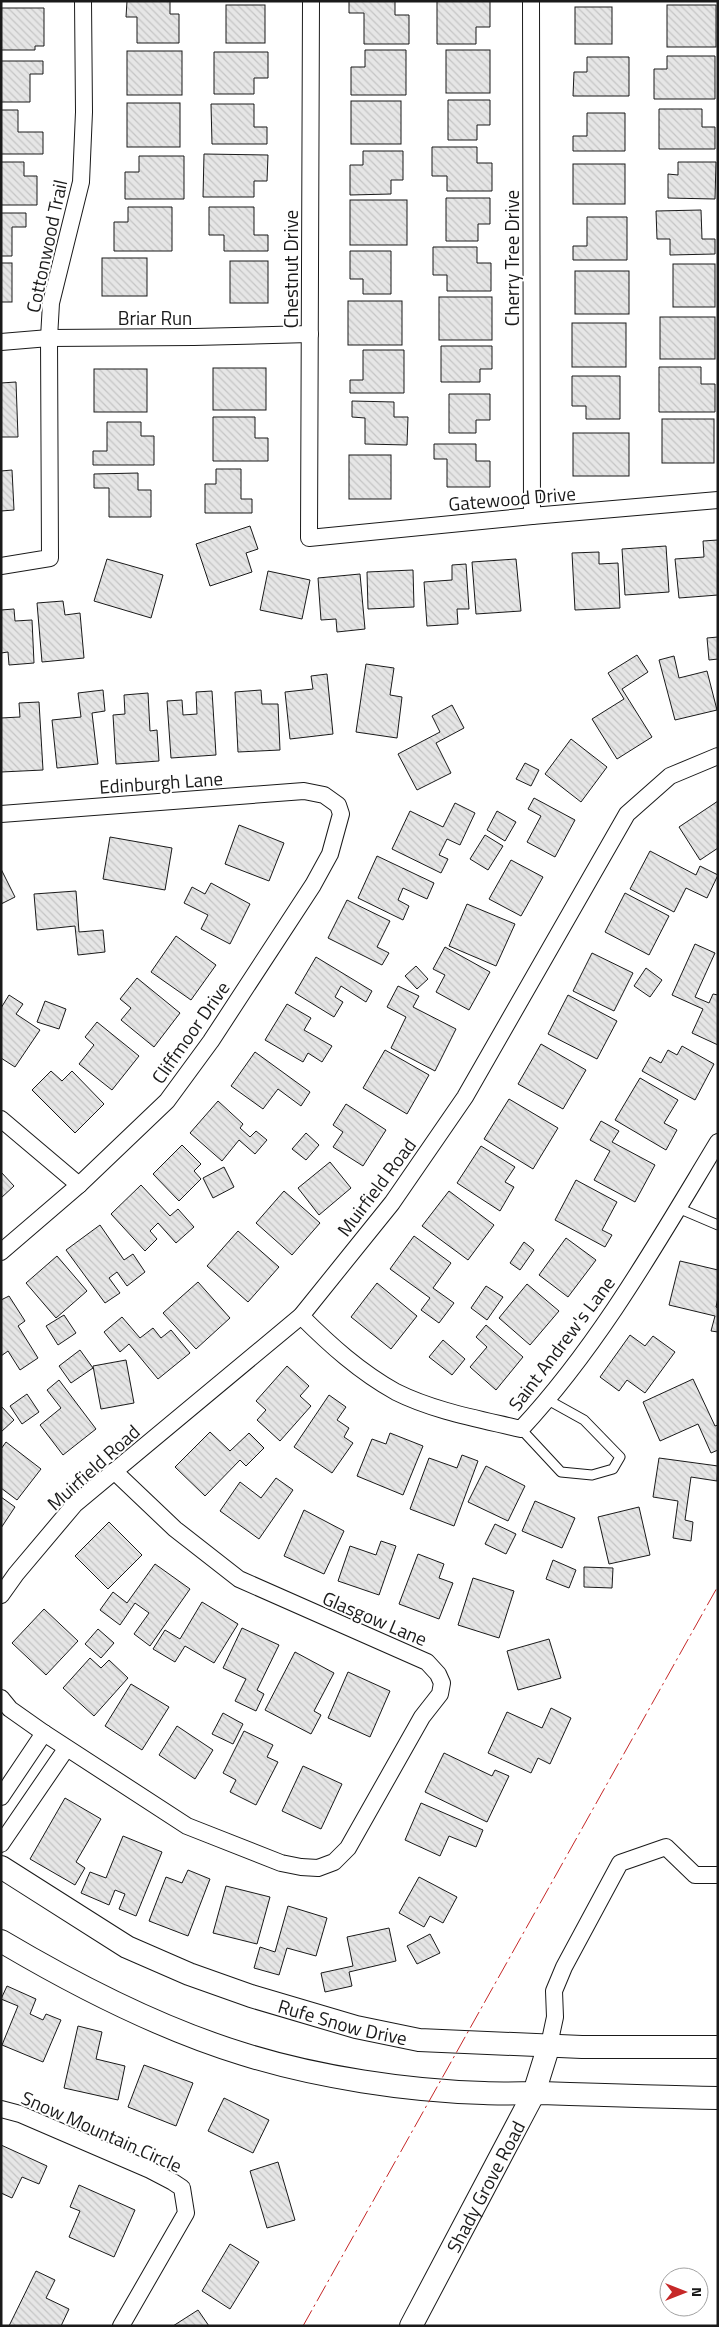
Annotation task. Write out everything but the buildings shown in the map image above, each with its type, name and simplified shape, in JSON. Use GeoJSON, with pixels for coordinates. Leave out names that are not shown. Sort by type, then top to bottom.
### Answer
{"type":"FeatureCollection","features":[{"type":"Feature","properties":{"kind":"main road","name":"Rufe Snow Drive"},"geometry":{"type":"LineString","coordinates":[[1,1867],[127,1947],[189,1974],[251,1996],[356,2027],[419,2040],[582,2047],[718,2047]]}},
{"type":"Feature","properties":{"kind":"main road"},"geometry":{"type":"LineString","coordinates":[[1,1941],[61,1976],[128,2009],[243,2055],[346,2078],[404,2087],[483,2094],[534,2093],[718,2098]]}},
{"type":"Feature","properties":{"kind":"main road","name":"Shady Grove Road"},"geometry":{"type":"LineString","coordinates":[[411,2326],[534,2093],[549,2045]]}},
{"type":"Feature","properties":{"kind":"street","name":"Cottonwood Trail"},"geometry":{"type":"LineString","coordinates":[[1,566],[50,558],[49,338],[51,303],[81,182],[84,112],[83,1]]}},
{"type":"Feature","properties":{"kind":"street","name":"Chestnut Drive"},"geometry":{"type":"LineString","coordinates":[[309,538],[311,1]]}},
{"type":"Feature","properties":{"kind":"street","name":"Cherry Tree Drive"},"geometry":{"type":"LineString","coordinates":[[531,1],[532,516]]}},
{"type":"Feature","properties":{"kind":"street","name":"Briar Run"},"geometry":{"type":"LineString","coordinates":[[1,342],[49,338],[310,334]]}},
{"type":"Feature","properties":{"kind":"street","name":"Gatewood Drive"},"geometry":{"type":"LineString","coordinates":[[309,538],[718,500]]}},
{"type":"Feature","properties":{"kind":"street","name":"Muirfield Road"},"geometry":{"type":"LineString","coordinates":[[1,1596],[16,1574],[76,1504],[301,1316],[392,1203],[465,1098],[627,814],[670,776],[718,756]]}},
{"type":"Feature","properties":{"kind":"street","name":"Edinburgh Lane"},"geometry":{"type":"LineString","coordinates":[[1,814],[304,791],[324,795]]}},
{"type":"Feature","properties":{"kind":"street","name":"Cliffmoor Drive"},"geometry":{"type":"LineString","coordinates":[[1,1252],[79,1185],[167,1100],[211,1041],[313,885],[330,854],[341,814],[338,805],[324,795]]}},
{"type":"Feature","properties":{"kind":"street"},"geometry":{"type":"LineString","coordinates":[[1,1119],[79,1185]]}},
{"type":"Feature","properties":{"kind":"street","name":"Saint Andrew's Lane"},"geometry":{"type":"LineString","coordinates":[[301,1316],[342,1356],[396,1392],[436,1407],[520,1429],[548,1400],[640,1272],[678,1208],[712,1163],[718,1142]]}},
{"type":"Feature","properties":{"kind":"street","name":"Glasgow Lane"},"geometry":{"type":"LineString","coordinates":[[66,1749],[187,1826],[281,1863],[301,1868],[318,1868],[334,1862],[348,1848],[422,1717],[440,1694],[442,1683],[438,1674],[428,1662],[239,1580],[175,1529],[114,1471]]}},
{"type":"Feature","properties":{"kind":"street"},"geometry":{"type":"LineString","coordinates":[[1,1698],[10,1709],[66,1749],[1,1844]]}},
{"type":"Feature","properties":{"kind":"street"},"geometry":{"type":"LineString","coordinates":[[1,1797],[44,1733]]}},
{"type":"Feature","properties":{"kind":"street"},"geometry":{"type":"LineString","coordinates":[[549,2045],[555,2017],[554,1991],[564,1967],[620,1863],[666,1847],[695,1875],[718,1875]]}},
{"type":"Feature","properties":{"kind":"street","name":"Snow Mountain Circle"},"geometry":{"type":"LineString","coordinates":[[1,2109],[20,2114],[150,2170],[182,2188],[186,2213],[121,2326]]}},
{"type":"Feature","properties":{"kind":"lane"},"geometry":{"type":"LineString","coordinates":[[678,1208],[718,1225]]}},
{"type":"Feature","properties":{"kind":"lane"},"geometry":{"type":"LineString","coordinates":[[520,1429],[561,1472],[592,1475],[613,1469],[620,1457],[584,1420],[548,1400]]}},
{"type":"Feature","properties":{"kind":"power"},"geometry":{"type":"LineString","coordinates":[[303,2326],[718,1586]]}}]}
